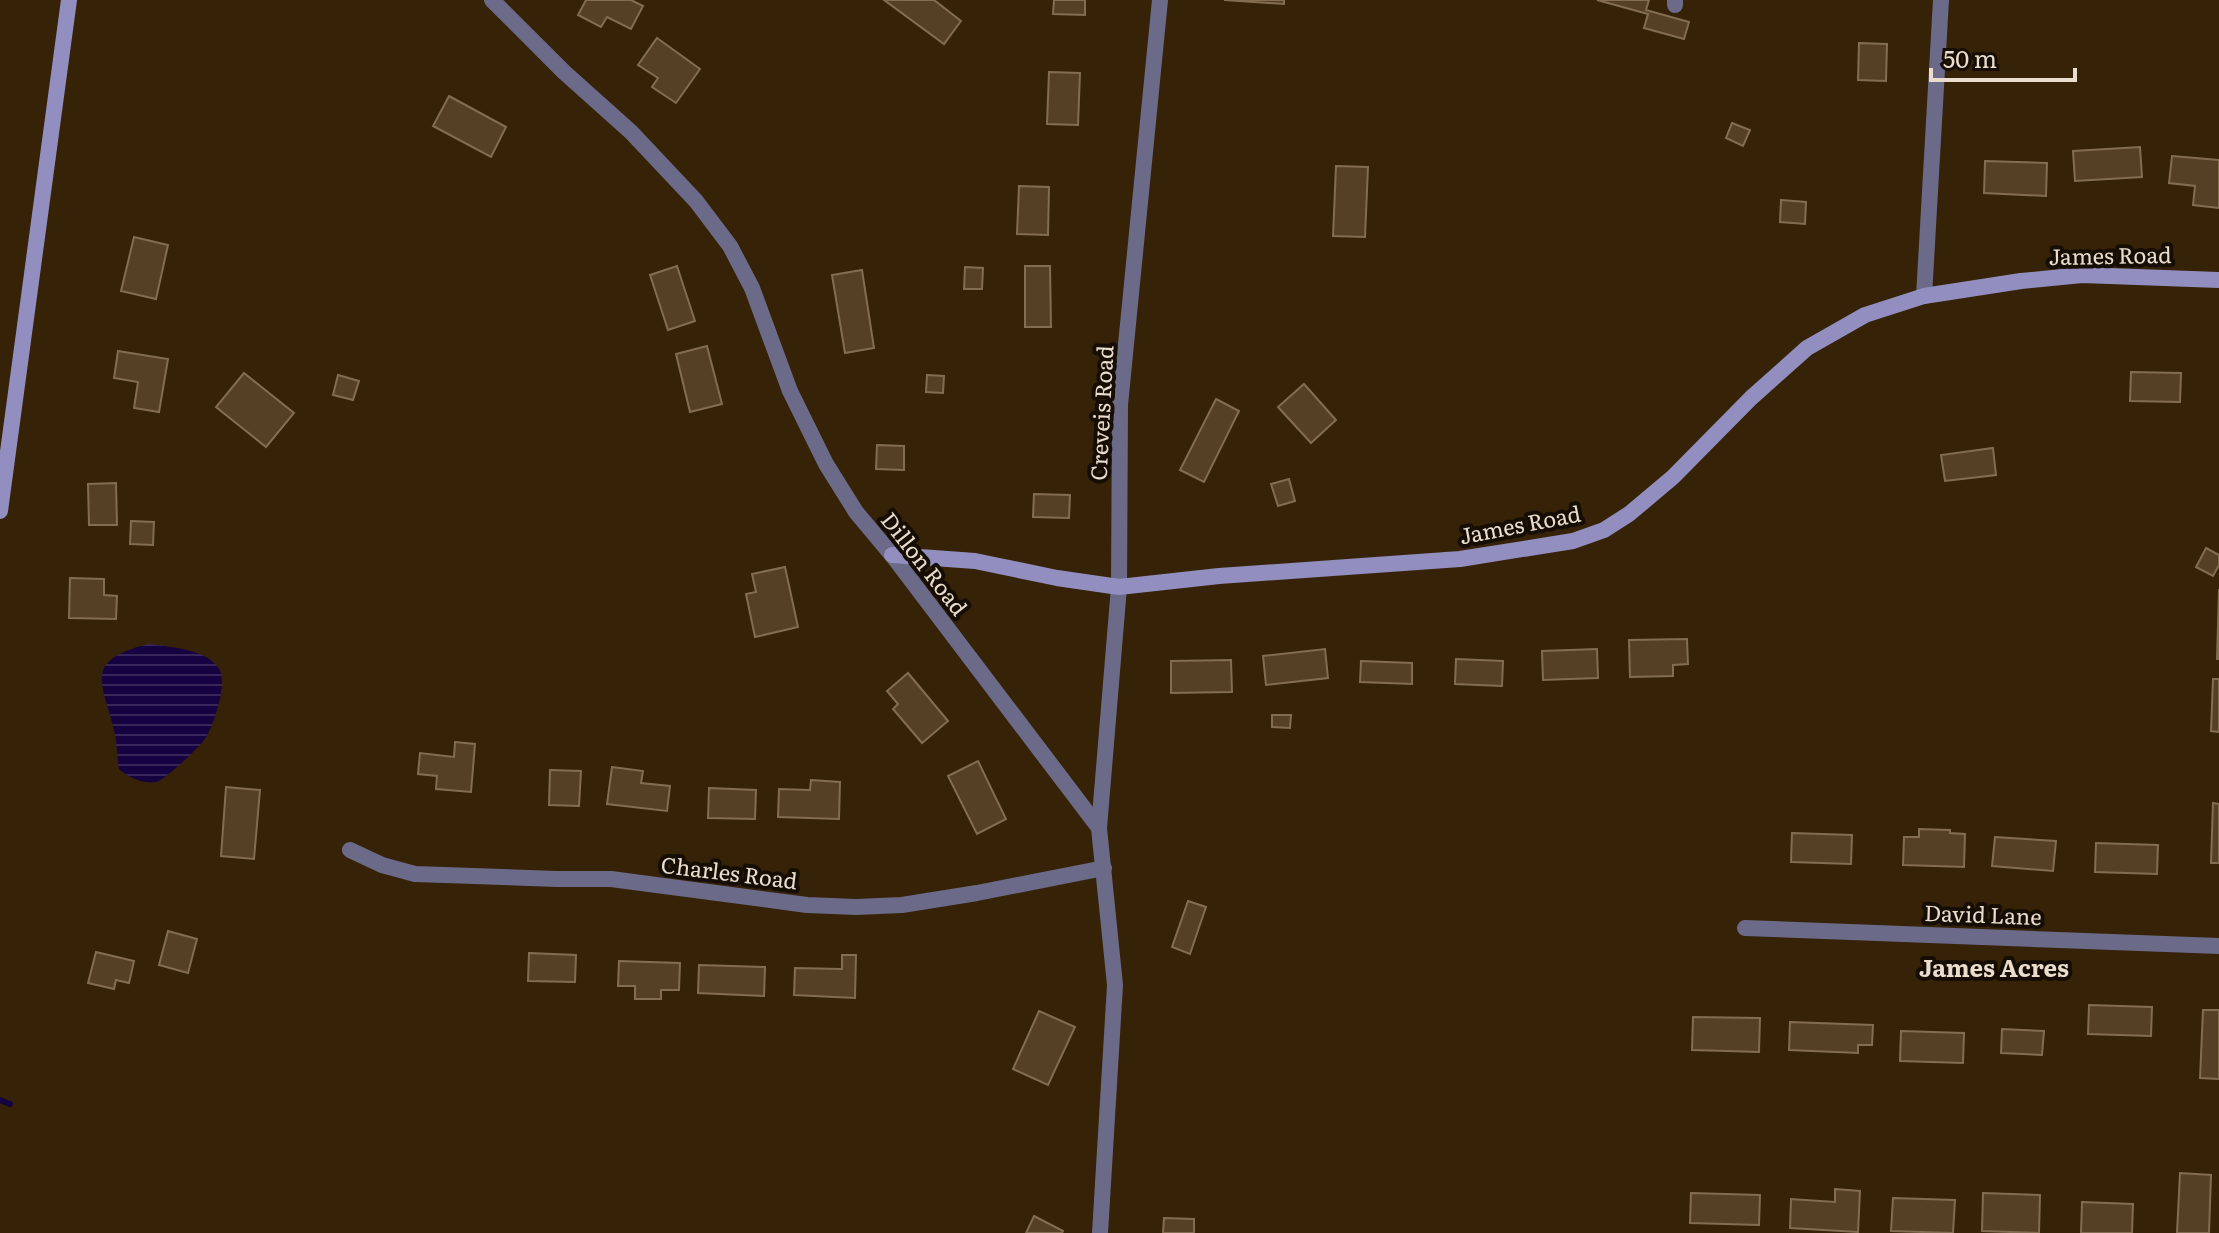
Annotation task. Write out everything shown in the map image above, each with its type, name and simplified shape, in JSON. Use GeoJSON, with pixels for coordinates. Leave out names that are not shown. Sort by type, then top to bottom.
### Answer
{"type":"FeatureCollection","features":[{"type":"Feature","properties":{"kind":"street"},"geometry":{"type":"LineString","coordinates":[[0,511],[7,407],[69,0]]}},
{"type":"Feature","properties":{"kind":"street","name":"Dillon Road"},"geometry":{"type":"LineString","coordinates":[[492,0],[564,72],[631,132],[696,201],[730,246],[752,288],[790,391],[826,464],[856,512],[1099,828]]}},
{"type":"Feature","properties":{"kind":"street","name":"Creveis Road"},"geometry":{"type":"LineString","coordinates":[[1099,828],[1119,587],[1120,405],[1160,0]]}},
{"type":"Feature","properties":{"kind":"street"},"geometry":{"type":"LineString","coordinates":[[1924,296],[1941,0]]}},
{"type":"Feature","properties":{"kind":"street","name":"James Road"},"geometry":{"type":"LineString","coordinates":[[892,555],[975,561],[1119,587],[1219,576],[1460,559],[1584,537],[1604,530],[1629,514],[1673,477],[1751,398],[1807,348],[1865,315],[1924,296],[2021,281],[2082,275],[2219,280]]}},
{"type":"Feature","properties":{"kind":"street"},"geometry":{"type":"LineString","coordinates":[[1099,828],[1115,985],[1100,1233]]}},
{"type":"Feature","properties":{"kind":"street","name":"Charles Road"},"geometry":{"type":"LineString","coordinates":[[350,850],[382,865],[415,874],[611,879],[807,905],[856,907],[902,905],[962,896],[1104,868]]}},
{"type":"Feature","properties":{"kind":"street","name":"David Lane"},"geometry":{"type":"LineString","coordinates":[[1745,928],[2219,946]]}},
{"type":"Feature","properties":{"kind":"shaded area"},"geometry":{"type":"Polygon","coordinates":[[[148,644],[204,656],[218,667],[222,682],[216,714],[205,739],[176,768],[154,782],[137,780],[119,769],[115,735],[102,686],[102,675],[114,658],[148,644]]]}},
{"type":"Feature","properties":{"kind":"building"},"geometry":{"type":"Polygon","coordinates":[[[586,0],[631,0],[643,6],[631,29],[607,17],[601,27],[578,15],[586,0]]]}},
{"type":"Feature","properties":{"kind":"building"},"geometry":{"type":"Polygon","coordinates":[[[884,0],[934,0],[961,21],[944,44],[884,0]]]}},
{"type":"Feature","properties":{"kind":"building"},"geometry":{"type":"Polygon","coordinates":[[[1054,0],[1085,0],[1085,15],[1053,14],[1054,0]]]}},
{"type":"Feature","properties":{"kind":"building"},"geometry":{"type":"Polygon","coordinates":[[[1224,0],[1284,0],[1284,4],[1224,0]]]}},
{"type":"Feature","properties":{"kind":"building"},"geometry":{"type":"Polygon","coordinates":[[[1597,0],[1649,0],[1646,10],[1689,22],[1684,39],[1644,28],[1648,14],[1597,0]]]}},
{"type":"Feature","properties":{"kind":"building"},"geometry":{"type":"Polygon","coordinates":[[[657,38],[700,69],[676,103],[652,87],[658,78],[638,65],[657,38]]]}},
{"type":"Feature","properties":{"kind":"building"},"geometry":{"type":"Polygon","coordinates":[[[1859,43],[1887,44],[1886,81],[1858,80],[1859,43]]]}},
{"type":"Feature","properties":{"kind":"building"},"geometry":{"type":"Polygon","coordinates":[[[1049,72],[1080,73],[1078,125],[1047,124],[1049,72]]]}},
{"type":"Feature","properties":{"kind":"building"},"geometry":{"type":"Polygon","coordinates":[[[449,96],[506,127],[491,157],[433,126],[449,96]]]}},
{"type":"Feature","properties":{"kind":"building"},"geometry":{"type":"Polygon","coordinates":[[[1732,123],[1750,130],[1743,146],[1726,138],[1732,123]]]}},
{"type":"Feature","properties":{"kind":"building"},"geometry":{"type":"Polygon","coordinates":[[[2140,147],[2142,177],[2075,181],[2073,151],[2140,147]]]}},
{"type":"Feature","properties":{"kind":"building"},"geometry":{"type":"Polygon","coordinates":[[[2172,156],[2219,160],[2219,208],[2193,205],[2195,186],[2169,183],[2172,156]]]}},
{"type":"Feature","properties":{"kind":"building"},"geometry":{"type":"Polygon","coordinates":[[[1985,161],[2047,163],[2046,196],[1984,193],[1985,161]]]}},
{"type":"Feature","properties":{"kind":"building"},"geometry":{"type":"Polygon","coordinates":[[[1336,166],[1368,167],[1365,237],[1333,236],[1336,166]]]}},
{"type":"Feature","properties":{"kind":"building"},"geometry":{"type":"Polygon","coordinates":[[[1019,186],[1049,187],[1048,235],[1017,234],[1019,186]]]}},
{"type":"Feature","properties":{"kind":"building"},"geometry":{"type":"Polygon","coordinates":[[[1781,200],[1806,202],[1805,224],[1780,222],[1781,200]]]}},
{"type":"Feature","properties":{"kind":"building"},"geometry":{"type":"Polygon","coordinates":[[[134,237],[168,245],[156,299],[121,291],[134,237]]]}},
{"type":"Feature","properties":{"kind":"building"},"geometry":{"type":"Polygon","coordinates":[[[677,266],[695,321],[668,330],[650,275],[677,266]]]}},
{"type":"Feature","properties":{"kind":"building"},"geometry":{"type":"Polygon","coordinates":[[[1025,266],[1050,266],[1051,327],[1025,327],[1025,266]]]}},
{"type":"Feature","properties":{"kind":"building"},"geometry":{"type":"Polygon","coordinates":[[[965,267],[983,268],[982,289],[964,289],[965,267]]]}},
{"type":"Feature","properties":{"kind":"building"},"geometry":{"type":"Polygon","coordinates":[[[862,270],[874,348],[845,353],[832,275],[862,270]]]}},
{"type":"Feature","properties":{"kind":"building"},"geometry":{"type":"Polygon","coordinates":[[[707,346],[722,404],[690,412],[676,354],[707,346]]]}},
{"type":"Feature","properties":{"kind":"building"},"geometry":{"type":"Polygon","coordinates":[[[118,351],[168,359],[159,412],[134,408],[138,382],[114,378],[118,351]]]}},
{"type":"Feature","properties":{"kind":"building"},"geometry":{"type":"Polygon","coordinates":[[[2131,372],[2181,373],[2180,402],[2130,401],[2131,372]]]}},
{"type":"Feature","properties":{"kind":"building"},"geometry":{"type":"Polygon","coordinates":[[[244,373],[294,413],[266,447],[216,407],[244,373]]]}},
{"type":"Feature","properties":{"kind":"building"},"geometry":{"type":"Polygon","coordinates":[[[338,375],[359,381],[353,400],[333,395],[338,375]]]}},
{"type":"Feature","properties":{"kind":"building"},"geometry":{"type":"Polygon","coordinates":[[[927,375],[944,376],[943,393],[926,392],[927,375]]]}},
{"type":"Feature","properties":{"kind":"building"},"geometry":{"type":"Polygon","coordinates":[[[1304,384],[1336,420],[1311,443],[1278,407],[1304,384]]]}},
{"type":"Feature","properties":{"kind":"building"},"geometry":{"type":"Polygon","coordinates":[[[1216,399],[1239,411],[1204,482],[1180,470],[1216,399]]]}},
{"type":"Feature","properties":{"kind":"building"},"geometry":{"type":"Polygon","coordinates":[[[877,445],[904,446],[904,470],[876,469],[877,445]]]}},
{"type":"Feature","properties":{"kind":"building"},"geometry":{"type":"Polygon","coordinates":[[[1993,448],[1996,475],[1945,481],[1941,455],[1993,448]]]}},
{"type":"Feature","properties":{"kind":"building"},"geometry":{"type":"Polygon","coordinates":[[[1289,479],[1295,501],[1278,506],[1271,484],[1289,479]]]}},
{"type":"Feature","properties":{"kind":"building"},"geometry":{"type":"Polygon","coordinates":[[[116,483],[117,525],[89,525],[88,484],[116,483]]]}},
{"type":"Feature","properties":{"kind":"building"},"geometry":{"type":"Polygon","coordinates":[[[1034,494],[1070,495],[1069,518],[1033,517],[1034,494]]]}},
{"type":"Feature","properties":{"kind":"building"},"geometry":{"type":"Polygon","coordinates":[[[131,521],[154,522],[153,545],[130,544],[131,521]]]}},
{"type":"Feature","properties":{"kind":"building"},"geometry":{"type":"Polygon","coordinates":[[[2206,548],[2219,555],[2219,565],[2213,576],[2196,567],[2206,548]]]}},
{"type":"Feature","properties":{"kind":"building"},"geometry":{"type":"Polygon","coordinates":[[[785,567],[798,627],[755,637],[746,594],[756,592],[752,574],[785,567]]]}},
{"type":"Feature","properties":{"kind":"building"},"geometry":{"type":"Polygon","coordinates":[[[70,578],[104,579],[104,595],[117,596],[116,619],[69,618],[70,578]]]}},
{"type":"Feature","properties":{"kind":"building"},"geometry":{"type":"Polygon","coordinates":[[[2219,589],[2219,659],[2217,659],[2219,589]]]}},
{"type":"Feature","properties":{"kind":"building"},"geometry":{"type":"Polygon","coordinates":[[[1687,639],[1688,664],[1673,665],[1673,676],[1630,677],[1629,640],[1687,639]]]}},
{"type":"Feature","properties":{"kind":"building"},"geometry":{"type":"Polygon","coordinates":[[[1325,649],[1328,678],[1266,685],[1263,656],[1325,649]]]}},
{"type":"Feature","properties":{"kind":"building"},"geometry":{"type":"Polygon","coordinates":[[[1597,649],[1598,678],[1543,680],[1542,651],[1597,649]]]}},
{"type":"Feature","properties":{"kind":"building"},"geometry":{"type":"Polygon","coordinates":[[[1456,659],[1503,661],[1502,686],[1455,684],[1456,659]]]}},
{"type":"Feature","properties":{"kind":"building"},"geometry":{"type":"Polygon","coordinates":[[[1231,660],[1232,692],[1171,693],[1171,661],[1231,660]]]}},
{"type":"Feature","properties":{"kind":"building"},"geometry":{"type":"Polygon","coordinates":[[[1361,661],[1412,663],[1412,684],[1360,682],[1361,661]]]}},
{"type":"Feature","properties":{"kind":"building"},"geometry":{"type":"Polygon","coordinates":[[[908,673],[948,721],[922,743],[893,709],[898,704],[887,691],[908,673]]]}},
{"type":"Feature","properties":{"kind":"building"},"geometry":{"type":"Polygon","coordinates":[[[2213,679],[2219,679],[2219,732],[2211,731],[2213,679]]]}},
{"type":"Feature","properties":{"kind":"building"},"geometry":{"type":"Polygon","coordinates":[[[1272,715],[1291,715],[1290,728],[1272,727],[1272,715]]]}},
{"type":"Feature","properties":{"kind":"building"},"geometry":{"type":"Polygon","coordinates":[[[455,742],[475,744],[471,792],[436,789],[437,776],[418,774],[420,753],[454,757],[455,742]]]}},
{"type":"Feature","properties":{"kind":"building"},"geometry":{"type":"Polygon","coordinates":[[[978,761],[1006,819],[977,834],[948,776],[978,761]]]}},
{"type":"Feature","properties":{"kind":"building"},"geometry":{"type":"Polygon","coordinates":[[[612,767],[643,771],[641,783],[670,786],[667,811],[607,804],[612,767]]]}},
{"type":"Feature","properties":{"kind":"building"},"geometry":{"type":"Polygon","coordinates":[[[550,770],[581,771],[579,806],[549,805],[550,770]]]}},
{"type":"Feature","properties":{"kind":"building"},"geometry":{"type":"Polygon","coordinates":[[[811,780],[840,782],[839,819],[778,817],[779,789],[810,790],[811,780]]]}},
{"type":"Feature","properties":{"kind":"building"},"geometry":{"type":"Polygon","coordinates":[[[226,787],[260,790],[254,859],[221,856],[226,787]]]}},
{"type":"Feature","properties":{"kind":"building"},"geometry":{"type":"Polygon","coordinates":[[[709,788],[756,790],[755,819],[708,818],[709,788]]]}},
{"type":"Feature","properties":{"kind":"building"},"geometry":{"type":"Polygon","coordinates":[[[2213,803],[2219,804],[2219,863],[2211,863],[2213,803]]]}},
{"type":"Feature","properties":{"kind":"building"},"geometry":{"type":"Polygon","coordinates":[[[1919,829],[1965,834],[1964,867],[1903,865],[1904,837],[1919,837],[1919,829]]]}},
{"type":"Feature","properties":{"kind":"building"},"geometry":{"type":"Polygon","coordinates":[[[1792,833],[1852,835],[1851,864],[1791,862],[1792,833]]]}},
{"type":"Feature","properties":{"kind":"building"},"geometry":{"type":"Polygon","coordinates":[[[1995,837],[2056,841],[2053,871],[1992,866],[1995,837]]]}},
{"type":"Feature","properties":{"kind":"building"},"geometry":{"type":"Polygon","coordinates":[[[2096,843],[2158,845],[2157,874],[2095,872],[2096,843]]]}},
{"type":"Feature","properties":{"kind":"building"},"geometry":{"type":"Polygon","coordinates":[[[1188,901],[1206,907],[1190,954],[1172,947],[1188,901]]]}},
{"type":"Feature","properties":{"kind":"building"},"geometry":{"type":"Polygon","coordinates":[[[168,931],[197,939],[188,973],[159,965],[168,931]]]}},
{"type":"Feature","properties":{"kind":"building"},"geometry":{"type":"Polygon","coordinates":[[[96,952],[134,961],[129,983],[116,980],[114,989],[88,983],[96,952]]]}},
{"type":"Feature","properties":{"kind":"building"},"geometry":{"type":"Polygon","coordinates":[[[529,953],[576,955],[575,982],[528,981],[529,953]]]}},
{"type":"Feature","properties":{"kind":"building"},"geometry":{"type":"Polygon","coordinates":[[[842,955],[856,955],[855,998],[794,995],[795,968],[842,969],[842,955]]]}},
{"type":"Feature","properties":{"kind":"building"},"geometry":{"type":"Polygon","coordinates":[[[619,961],[680,963],[679,990],[661,990],[661,999],[635,999],[635,986],[618,986],[619,961]]]}},
{"type":"Feature","properties":{"kind":"building"},"geometry":{"type":"Polygon","coordinates":[[[699,965],[765,967],[764,996],[698,993],[699,965]]]}},
{"type":"Feature","properties":{"kind":"building"},"geometry":{"type":"Polygon","coordinates":[[[2089,1005],[2152,1007],[2151,1036],[2088,1034],[2089,1005]]]}},
{"type":"Feature","properties":{"kind":"building"},"geometry":{"type":"Polygon","coordinates":[[[2203,1010],[2219,1010],[2219,1079],[2200,1078],[2203,1010]]]}},
{"type":"Feature","properties":{"kind":"building"},"geometry":{"type":"Polygon","coordinates":[[[1039,1011],[1075,1027],[1048,1085],[1013,1069],[1039,1011]]]}},
{"type":"Feature","properties":{"kind":"building"},"geometry":{"type":"Polygon","coordinates":[[[1693,1017],[1760,1018],[1759,1052],[1692,1050],[1693,1017]]]}},
{"type":"Feature","properties":{"kind":"building"},"geometry":{"type":"Polygon","coordinates":[[[1790,1022],[1873,1025],[1872,1045],[1858,1045],[1858,1053],[1789,1050],[1790,1022]]]}},
{"type":"Feature","properties":{"kind":"building"},"geometry":{"type":"Polygon","coordinates":[[[2002,1029],[2044,1031],[2042,1055],[2001,1053],[2002,1029]]]}},
{"type":"Feature","properties":{"kind":"building"},"geometry":{"type":"Polygon","coordinates":[[[1901,1031],[1964,1033],[1963,1063],[1900,1061],[1901,1031]]]}},
{"type":"Feature","properties":{"kind":"building"},"geometry":{"type":"Polygon","coordinates":[[[2180,1173],[2211,1175],[2209,1233],[2177,1233],[2180,1173]]]}},
{"type":"Feature","properties":{"kind":"building"},"geometry":{"type":"Polygon","coordinates":[[[1835,1189],[1860,1191],[1858,1232],[1790,1228],[1791,1199],[1835,1202],[1835,1189]]]}},
{"type":"Feature","properties":{"kind":"building"},"geometry":{"type":"Polygon","coordinates":[[[1691,1193],[1760,1195],[1759,1225],[1690,1223],[1691,1193]]]}},
{"type":"Feature","properties":{"kind":"building"},"geometry":{"type":"Polygon","coordinates":[[[1983,1193],[2040,1195],[2039,1233],[1982,1231],[1983,1193]]]}},
{"type":"Feature","properties":{"kind":"building"},"geometry":{"type":"Polygon","coordinates":[[[1893,1198],[1955,1200],[1953,1233],[1891,1231],[1893,1198]]]}},
{"type":"Feature","properties":{"kind":"building"},"geometry":{"type":"Polygon","coordinates":[[[2082,1202],[2133,1204],[2132,1233],[2081,1233],[2082,1202]]]}},
{"type":"Feature","properties":{"kind":"building"},"geometry":{"type":"Polygon","coordinates":[[[1034,1216],[1063,1231],[1062,1233],[1026,1233],[1034,1216]]]}},
{"type":"Feature","properties":{"kind":"building"},"geometry":{"type":"Polygon","coordinates":[[[1164,1218],[1194,1219],[1194,1233],[1163,1233],[1164,1218]]]}},
{"type":"Feature","properties":{"kind":"waterway"},"geometry":{"type":"LineString","coordinates":[[0,1100],[10,1104]]}},
{"type":"Feature","properties":{"kind":"district","name":"James Acres"},"geometry":{"type":"Point","coordinates":[1994,969]}}]}
